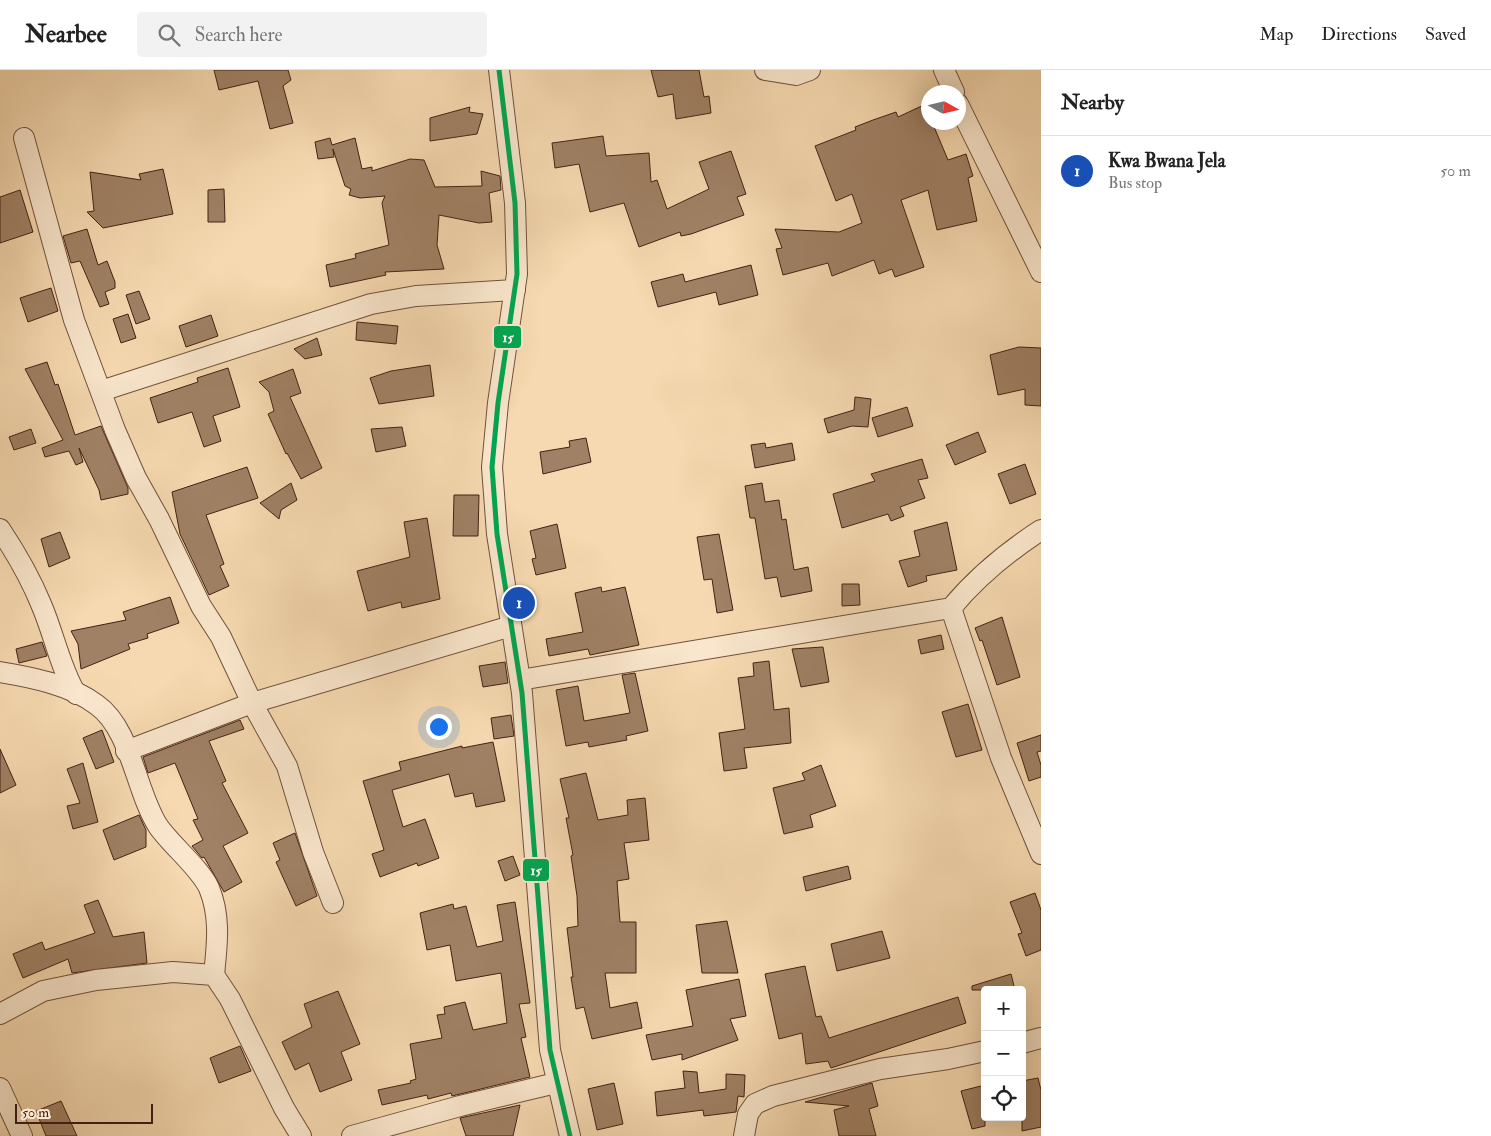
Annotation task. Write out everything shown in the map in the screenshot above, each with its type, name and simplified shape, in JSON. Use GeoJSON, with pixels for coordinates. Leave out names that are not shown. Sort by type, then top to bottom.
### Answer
{"type":"FeatureCollection","features":[{"type":"Feature","properties":{"kind":"street"},"geometry":{"type":"LineString","coordinates":[[499,70],[516,203],[517,274],[498,403],[492,467],[497,534],[520,680],[546,1020],[556,1083],[570,1136]]}},
{"type":"Feature","properties":{"kind":"street"},"geometry":{"type":"LineString","coordinates":[[765,70],[796,74],[810,70]]}},
{"type":"Feature","properties":{"kind":"street"},"geometry":{"type":"LineString","coordinates":[[944,70],[951,85]]}},
{"type":"Feature","properties":{"kind":"street"},"geometry":{"type":"LineString","coordinates":[[966,120],[1041,272]]}},
{"type":"Feature","properties":{"kind":"street"},"geometry":{"type":"LineString","coordinates":[[24,138],[74,320],[100,391],[136,478],[159,519],[201,606],[221,636],[252,703],[287,766],[312,852],[333,903]]}},
{"type":"Feature","properties":{"kind":"street"},"geometry":{"type":"LineString","coordinates":[[100,391],[371,304],[416,296],[515,290]]}},
{"type":"Feature","properties":{"kind":"street"},"geometry":{"type":"LineString","coordinates":[[0,529],[24,565],[41,604],[68,680],[76,694]]}},
{"type":"Feature","properties":{"kind":"street"},"geometry":{"type":"LineString","coordinates":[[520,680],[951,608],[977,579],[1041,530]]}},
{"type":"Feature","properties":{"kind":"street"},"geometry":{"type":"LineString","coordinates":[[951,608],[1001,758],[1041,854]]}},
{"type":"Feature","properties":{"kind":"street"},"geometry":{"type":"LineString","coordinates":[[126,751],[252,703],[511,626]]}},
{"type":"Feature","properties":{"kind":"street"},"geometry":{"type":"LineString","coordinates":[[0,672],[35,678],[59,686],[97,705],[113,722],[123,739],[126,751],[158,825],[208,887],[218,918],[214,975],[230,999],[284,1108],[301,1136]]}},
{"type":"Feature","properties":{"kind":"street"},"geometry":{"type":"LineString","coordinates":[[0,1014],[43,991],[96,980],[173,972],[214,975]]}},
{"type":"Feature","properties":{"kind":"street"},"geometry":{"type":"LineString","coordinates":[[1026,1042],[1041,1038]]}},
{"type":"Feature","properties":{"kind":"street"},"geometry":{"type":"LineString","coordinates":[[744,1136],[748,1114],[755,1104],[773,1096],[880,1069],[948,1059],[981,1052]]}},
{"type":"Feature","properties":{"kind":"street"},"geometry":{"type":"LineString","coordinates":[[352,1136],[460,1106],[556,1083]]}},
{"type":"Feature","properties":{"kind":"street"},"geometry":{"type":"LineString","coordinates":[[0,1088],[22,1136]]}},
{"type":"Feature","properties":{"kind":"building"},"geometry":{"type":"Polygon","coordinates":[[[214,70],[288,70],[291,80],[283,86],[293,123],[270,129],[258,81],[219,90],[214,70]]]}},
{"type":"Feature","properties":{"kind":"building"},"geometry":{"type":"Polygon","coordinates":[[[651,70],[699,70],[704,97],[709,96],[711,113],[676,119],[673,94],[658,97],[651,70]]]}},
{"type":"Feature","properties":{"kind":"building"},"geometry":{"type":"Polygon","coordinates":[[[921,106],[921,130],[935,130],[948,160],[966,154],[973,176],[968,178],[977,221],[937,230],[928,190],[901,200],[924,267],[895,277],[892,269],[879,274],[874,260],[832,276],[828,263],[783,275],[776,249],[782,248],[775,229],[839,232],[862,223],[852,194],[836,201],[815,146],[856,130],[855,127],[873,120],[896,112],[898,117],[921,106]]]}},
{"type":"Feature","properties":{"kind":"building"},"geometry":{"type":"Polygon","coordinates":[[[470,107],[469,112],[483,114],[477,134],[430,141],[430,118],[470,107]]]}},
{"type":"Feature","properties":{"kind":"building"},"geometry":{"type":"Polygon","coordinates":[[[603,136],[606,156],[649,153],[651,182],[657,180],[667,209],[709,189],[699,162],[731,151],[746,194],[737,197],[744,215],[691,234],[681,236],[680,232],[639,247],[624,203],[590,212],[579,164],[555,168],[552,143],[603,136]]]}},
{"type":"Feature","properties":{"kind":"building"},"geometry":{"type":"Polygon","coordinates":[[[330,138],[332,145],[355,138],[362,169],[372,167],[372,171],[410,159],[424,160],[435,187],[482,186],[481,171],[500,176],[501,190],[489,193],[492,222],[479,223],[439,215],[437,245],[444,269],[385,272],[386,275],[330,287],[326,265],[356,258],[355,254],[389,245],[382,203],[385,196],[360,198],[349,195],[351,189],[345,186],[333,149],[334,157],[318,159],[315,142],[330,138]]]}},
{"type":"Feature","properties":{"kind":"building"},"geometry":{"type":"Polygon","coordinates":[[[163,169],[173,214],[103,228],[87,212],[94,211],[90,172],[141,180],[139,174],[163,169]]]}},
{"type":"Feature","properties":{"kind":"building"},"geometry":{"type":"Polygon","coordinates":[[[224,189],[225,222],[208,222],[208,190],[224,189]]]}},
{"type":"Feature","properties":{"kind":"building"},"geometry":{"type":"Polygon","coordinates":[[[20,190],[33,232],[0,243],[0,197],[20,190]]]}},
{"type":"Feature","properties":{"kind":"building"},"geometry":{"type":"Polygon","coordinates":[[[87,229],[98,265],[107,261],[115,282],[115,288],[105,292],[109,304],[100,307],[80,261],[71,263],[63,236],[87,229]]]}},
{"type":"Feature","properties":{"kind":"building"},"geometry":{"type":"Polygon","coordinates":[[[751,265],[758,295],[719,305],[716,292],[658,307],[651,282],[683,274],[685,282],[751,265]]]}},
{"type":"Feature","properties":{"kind":"building"},"geometry":{"type":"Polygon","coordinates":[[[51,288],[58,311],[28,322],[20,298],[51,288]]]}},
{"type":"Feature","properties":{"kind":"building"},"geometry":{"type":"Polygon","coordinates":[[[139,291],[150,319],[136,324],[126,295],[139,291]]]}},
{"type":"Feature","properties":{"kind":"building"},"geometry":{"type":"Polygon","coordinates":[[[128,314],[136,338],[121,343],[113,319],[128,314]]]}},
{"type":"Feature","properties":{"kind":"building"},"geometry":{"type":"Polygon","coordinates":[[[211,315],[218,336],[186,347],[179,326],[211,315]]]}},
{"type":"Feature","properties":{"kind":"building"},"geometry":{"type":"Polygon","coordinates":[[[357,322],[398,326],[396,344],[356,340],[357,322]]]}},
{"type":"Feature","properties":{"kind":"building"},"geometry":{"type":"Polygon","coordinates":[[[317,338],[322,355],[305,359],[294,349],[317,338]]]}},
{"type":"Feature","properties":{"kind":"building"},"geometry":{"type":"Polygon","coordinates":[[[1019,347],[1041,348],[1041,406],[1025,405],[1025,389],[998,395],[990,355],[1019,347]]]}},
{"type":"Feature","properties":{"kind":"building"},"geometry":{"type":"Polygon","coordinates":[[[47,362],[55,385],[58,384],[75,435],[101,426],[128,488],[128,494],[101,500],[99,490],[79,448],[83,462],[76,465],[69,451],[45,457],[42,448],[63,440],[25,369],[47,362]]]}},
{"type":"Feature","properties":{"kind":"building"},"geometry":{"type":"Polygon","coordinates":[[[430,365],[434,396],[379,404],[370,378],[391,371],[430,365]]]}},
{"type":"Feature","properties":{"kind":"building"},"geometry":{"type":"Polygon","coordinates":[[[228,368],[240,407],[213,416],[221,441],[204,447],[192,412],[158,423],[150,398],[198,382],[197,378],[228,368]]]}},
{"type":"Feature","properties":{"kind":"building"},"geometry":{"type":"Polygon","coordinates":[[[293,369],[301,393],[290,397],[322,468],[301,479],[286,454],[268,414],[274,411],[269,392],[259,382],[293,369]]]}},
{"type":"Feature","properties":{"kind":"building"},"geometry":{"type":"Polygon","coordinates":[[[855,397],[871,399],[868,427],[852,426],[828,433],[824,419],[854,410],[855,397]]]}},
{"type":"Feature","properties":{"kind":"building"},"geometry":{"type":"Polygon","coordinates":[[[907,407],[913,426],[878,437],[872,418],[907,407]]]}},
{"type":"Feature","properties":{"kind":"building"},"geometry":{"type":"Polygon","coordinates":[[[402,427],[406,446],[376,452],[371,429],[402,427]]]}},
{"type":"Feature","properties":{"kind":"building"},"geometry":{"type":"Polygon","coordinates":[[[31,429],[36,443],[14,450],[9,437],[31,429]]]}},
{"type":"Feature","properties":{"kind":"building"},"geometry":{"type":"Polygon","coordinates":[[[978,432],[986,452],[955,465],[946,445],[978,432]]]}},
{"type":"Feature","properties":{"kind":"building"},"geometry":{"type":"Polygon","coordinates":[[[586,438],[591,462],[543,474],[540,452],[570,447],[569,441],[586,438]]]}},
{"type":"Feature","properties":{"kind":"building"},"geometry":{"type":"Polygon","coordinates":[[[765,443],[766,448],[792,443],[795,460],[755,468],[751,445],[765,443]]]}},
{"type":"Feature","properties":{"kind":"building"},"geometry":{"type":"Polygon","coordinates":[[[922,459],[928,478],[918,480],[925,498],[900,507],[904,516],[891,521],[888,514],[842,528],[833,494],[875,481],[871,474],[922,459]]]}},
{"type":"Feature","properties":{"kind":"building"},"geometry":{"type":"Polygon","coordinates":[[[1025,464],[1036,494],[1010,504],[998,474],[1025,464]]]}},
{"type":"Feature","properties":{"kind":"building"},"geometry":{"type":"Polygon","coordinates":[[[247,467],[258,498],[206,515],[224,564],[220,566],[229,586],[209,595],[180,534],[172,492],[247,467]]]}},
{"type":"Feature","properties":{"kind":"building"},"geometry":{"type":"Polygon","coordinates":[[[291,483],[297,500],[281,510],[279,519],[260,503],[291,483]]]}},
{"type":"Feature","properties":{"kind":"building"},"geometry":{"type":"Polygon","coordinates":[[[762,483],[765,502],[779,500],[782,520],[786,519],[794,570],[808,567],[812,591],[781,597],[777,577],[765,579],[755,518],[750,518],[745,486],[762,483]]]}},
{"type":"Feature","properties":{"kind":"building"},"geometry":{"type":"Polygon","coordinates":[[[454,495],[479,495],[478,536],[453,536],[454,495]]]}},
{"type":"Feature","properties":{"kind":"building"},"geometry":{"type":"Polygon","coordinates":[[[427,518],[440,599],[402,608],[401,602],[368,611],[357,571],[410,557],[404,522],[427,518]]]}},
{"type":"Feature","properties":{"kind":"building"},"geometry":{"type":"Polygon","coordinates":[[[947,522],[957,570],[926,576],[927,581],[908,587],[899,561],[920,556],[914,531],[947,522]]]}},
{"type":"Feature","properties":{"kind":"building"},"geometry":{"type":"Polygon","coordinates":[[[557,524],[566,568],[536,575],[532,559],[536,558],[530,531],[557,524]]]}},
{"type":"Feature","properties":{"kind":"building"},"geometry":{"type":"Polygon","coordinates":[[[60,532],[70,558],[49,567],[41,539],[60,532]]]}},
{"type":"Feature","properties":{"kind":"building"},"geometry":{"type":"Polygon","coordinates":[[[719,534],[733,610],[717,613],[712,579],[704,580],[697,537],[719,534]]]}},
{"type":"Feature","properties":{"kind":"building"},"geometry":{"type":"Polygon","coordinates":[[[842,584],[859,584],[860,605],[842,606],[842,584]]]}},
{"type":"Feature","properties":{"kind":"building"},"geometry":{"type":"Polygon","coordinates":[[[601,587],[602,592],[625,587],[639,645],[590,655],[588,649],[549,656],[546,639],[583,632],[575,593],[601,587]]]}},
{"type":"Feature","properties":{"kind":"building"},"geometry":{"type":"Polygon","coordinates":[[[170,597],[179,623],[147,634],[148,638],[128,644],[130,649],[81,669],[78,644],[71,631],[126,620],[123,612],[170,597]]]}},
{"type":"Feature","properties":{"kind":"building"},"geometry":{"type":"Polygon","coordinates":[[[1002,617],[1020,677],[997,685],[982,640],[980,641],[975,628],[1002,617]]]}},
{"type":"Feature","properties":{"kind":"building"},"geometry":{"type":"Polygon","coordinates":[[[941,635],[944,649],[921,654],[918,640],[941,635]]]}},
{"type":"Feature","properties":{"kind":"building"},"geometry":{"type":"Polygon","coordinates":[[[42,642],[47,656],[19,663],[16,649],[42,642]]]}},
{"type":"Feature","properties":{"kind":"building"},"geometry":{"type":"Polygon","coordinates":[[[823,647],[829,682],[801,687],[792,649],[823,647]]]}},
{"type":"Feature","properties":{"kind":"building"},"geometry":{"type":"Polygon","coordinates":[[[769,661],[774,710],[789,708],[791,743],[744,748],[747,768],[724,771],[719,733],[745,729],[738,678],[754,676],[753,663],[769,661]]]}},
{"type":"Feature","properties":{"kind":"building"},"geometry":{"type":"Polygon","coordinates":[[[505,662],[508,683],[483,687],[479,666],[505,662]]]}},
{"type":"Feature","properties":{"kind":"building"},"geometry":{"type":"Polygon","coordinates":[[[635,673],[648,731],[626,736],[627,740],[589,747],[588,742],[566,746],[556,690],[578,686],[584,721],[630,713],[622,675],[635,673]]]}},
{"type":"Feature","properties":{"kind":"building"},"geometry":{"type":"Polygon","coordinates":[[[968,704],[982,750],[956,757],[942,712],[968,704]]]}},
{"type":"Feature","properties":{"kind":"building"},"geometry":{"type":"Polygon","coordinates":[[[511,715],[514,736],[494,739],[491,718],[511,715]]]}},
{"type":"Feature","properties":{"kind":"building"},"geometry":{"type":"Polygon","coordinates":[[[240,720],[244,729],[209,741],[226,781],[222,783],[248,833],[223,846],[242,882],[224,892],[204,857],[202,858],[192,846],[203,840],[193,820],[198,819],[175,763],[148,773],[143,757],[240,720]]]}},
{"type":"Feature","properties":{"kind":"building"},"geometry":{"type":"Polygon","coordinates":[[[102,730],[114,762],[96,769],[83,738],[102,730]]]}},
{"type":"Feature","properties":{"kind":"building"},"geometry":{"type":"Polygon","coordinates":[[[1041,735],[1041,751],[1037,752],[1041,765],[1041,777],[1029,781],[1017,743],[1041,735]]]}},
{"type":"Feature","properties":{"kind":"building"},"geometry":{"type":"Polygon","coordinates":[[[493,742],[505,801],[476,807],[473,793],[455,797],[449,774],[392,790],[403,827],[425,819],[439,858],[418,866],[417,863],[380,877],[372,854],[384,850],[363,781],[401,770],[399,762],[462,746],[462,748],[493,742]]]}},
{"type":"Feature","properties":{"kind":"building"},"geometry":{"type":"Polygon","coordinates":[[[0,749],[16,785],[0,793],[0,749]]]}},
{"type":"Feature","properties":{"kind":"building"},"geometry":{"type":"Polygon","coordinates":[[[83,763],[98,822],[73,829],[67,806],[80,803],[67,769],[83,763]]]}},
{"type":"Feature","properties":{"kind":"building"},"geometry":{"type":"Polygon","coordinates":[[[821,765],[836,806],[810,815],[813,827],[784,834],[773,788],[805,780],[802,773],[821,765]]]}},
{"type":"Feature","properties":{"kind":"building"},"geometry":{"type":"Polygon","coordinates":[[[586,773],[598,820],[628,815],[627,800],[645,798],[649,840],[624,843],[629,879],[617,881],[620,922],[636,922],[636,973],[605,973],[610,1008],[637,1002],[642,1028],[592,1039],[584,1007],[576,1009],[571,977],[573,977],[567,928],[578,926],[577,896],[571,856],[573,855],[566,818],[569,818],[560,779],[586,773]]]}},
{"type":"Feature","properties":{"kind":"building"},"geometry":{"type":"Polygon","coordinates":[[[139,815],[146,830],[146,847],[114,860],[103,830],[139,815]]]}},
{"type":"Feature","properties":{"kind":"building"},"geometry":{"type":"Polygon","coordinates":[[[295,833],[317,896],[296,906],[276,862],[280,860],[273,843],[295,833]]]}},
{"type":"Feature","properties":{"kind":"building"},"geometry":{"type":"Polygon","coordinates":[[[513,856],[520,875],[505,881],[498,861],[513,856]]]}},
{"type":"Feature","properties":{"kind":"building"},"geometry":{"type":"Polygon","coordinates":[[[848,866],[851,879],[806,891],[803,877],[848,866]]]}},
{"type":"Feature","properties":{"kind":"building"},"geometry":{"type":"Polygon","coordinates":[[[1035,893],[1041,910],[1041,950],[1026,956],[1018,934],[1022,933],[1010,902],[1035,893]]]}},
{"type":"Feature","properties":{"kind":"building"},"geometry":{"type":"Polygon","coordinates":[[[98,900],[113,937],[144,932],[147,963],[72,973],[68,959],[23,978],[13,954],[42,942],[45,950],[95,933],[84,905],[98,900]]]}},
{"type":"Feature","properties":{"kind":"building"},"geometry":{"type":"Polygon","coordinates":[[[515,902],[530,1003],[519,1004],[526,1037],[521,1038],[530,1077],[452,1096],[451,1093],[428,1099],[427,1095],[382,1105],[378,1090],[411,1083],[410,1081],[416,1079],[410,1044],[442,1038],[437,1015],[445,1014],[444,1007],[465,1002],[473,1030],[507,1023],[501,973],[456,981],[450,945],[427,950],[420,913],[453,904],[454,909],[466,906],[477,947],[503,941],[497,905],[515,902]]]}},
{"type":"Feature","properties":{"kind":"building"},"geometry":{"type":"Polygon","coordinates":[[[727,921],[738,973],[702,973],[696,925],[727,921]]]}},
{"type":"Feature","properties":{"kind":"building"},"geometry":{"type":"Polygon","coordinates":[[[882,931],[890,958],[837,971],[831,944],[882,931]]]}},
{"type":"Feature","properties":{"kind":"building"},"geometry":{"type":"Polygon","coordinates":[[[805,966],[816,1017],[821,1016],[829,1038],[958,997],[966,1023],[831,1068],[828,1061],[806,1064],[802,1033],[779,1039],[765,974],[805,966]]]}},
{"type":"Feature","properties":{"kind":"building"},"geometry":{"type":"Polygon","coordinates":[[[1011,974],[1014,986],[981,986],[981,990],[972,990],[972,986],[1011,974]]]}},
{"type":"Feature","properties":{"kind":"building"},"geometry":{"type":"Polygon","coordinates":[[[739,979],[746,1016],[730,1019],[738,1040],[682,1060],[682,1054],[652,1060],[646,1035],[693,1026],[686,990],[739,979]]]}},
{"type":"Feature","properties":{"kind":"building"},"geometry":{"type":"Polygon","coordinates":[[[338,991],[360,1044],[341,1052],[352,1080],[320,1092],[309,1063],[295,1070],[282,1042],[312,1027],[304,1004],[338,991]]]}},
{"type":"Feature","properties":{"kind":"building"},"geometry":{"type":"Polygon","coordinates":[[[240,1046],[251,1071],[219,1083],[210,1058],[240,1046]]]}},
{"type":"Feature","properties":{"kind":"building"},"geometry":{"type":"Polygon","coordinates":[[[683,1071],[697,1072],[699,1093],[726,1089],[726,1074],[745,1075],[744,1097],[738,1096],[736,1112],[704,1116],[703,1110],[657,1116],[655,1092],[685,1088],[683,1071]]]}},
{"type":"Feature","properties":{"kind":"building"},"geometry":{"type":"Polygon","coordinates":[[[1038,1078],[1041,1090],[1041,1127],[1022,1131],[1022,1121],[1026,1121],[1026,1080],[1038,1078]]]}},
{"type":"Feature","properties":{"kind":"building"},"geometry":{"type":"Polygon","coordinates":[[[614,1083],[623,1124],[597,1130],[588,1089],[614,1083]]]}},
{"type":"Feature","properties":{"kind":"building"},"geometry":{"type":"Polygon","coordinates":[[[872,1083],[878,1106],[869,1109],[876,1136],[839,1136],[834,1110],[849,1106],[805,1102],[872,1083]]]}},
{"type":"Feature","properties":{"kind":"building"},"geometry":{"type":"Polygon","coordinates":[[[981,1086],[981,1121],[985,1121],[985,1126],[972,1129],[961,1091],[981,1086]]]}},
{"type":"Feature","properties":{"kind":"building"},"geometry":{"type":"Polygon","coordinates":[[[61,1101],[77,1136],[46,1136],[36,1111],[61,1101]]]}},
{"type":"Feature","properties":{"kind":"building"},"geometry":{"type":"Polygon","coordinates":[[[520,1105],[513,1136],[466,1136],[460,1118],[520,1105]]]}},
{"type":"Feature","properties":{"kind":"transit line","name":"15"},"geometry":{"type":"LineString","coordinates":[[499,70],[515,203],[517,274],[498,403],[492,467],[497,534],[522,693],[550,1050],[570,1136]]}},
{"type":"Feature","properties":{"kind":"place","name":"Kwa Bwana Jela"},"geometry":{"type":"Point","coordinates":[519,603]}}]}
